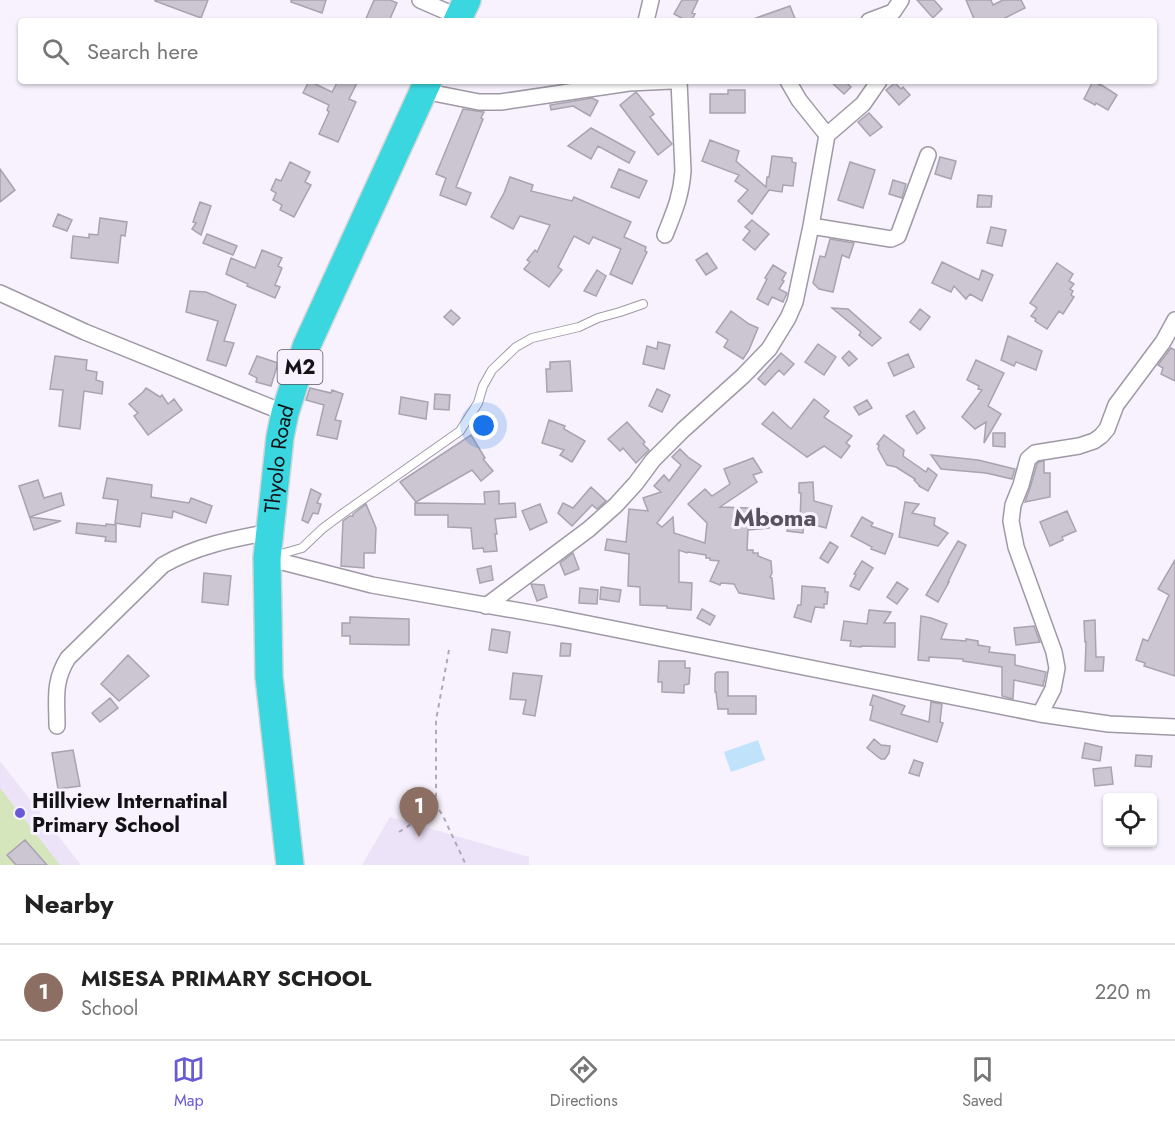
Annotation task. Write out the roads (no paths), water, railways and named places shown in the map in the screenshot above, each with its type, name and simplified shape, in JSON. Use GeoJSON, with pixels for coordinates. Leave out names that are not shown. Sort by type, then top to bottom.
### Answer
{"type":"FeatureCollection","features":[{"type":"Feature","properties":{"kind":"highway","name":"Thyolo Road"},"geometry":{"type":"LineString","coordinates":[[290,865],[269,677],[268,545],[280,437],[285,413],[306,347],[425,86]]}},
{"type":"Feature","properties":{"kind":"street"},"geometry":{"type":"LineString","coordinates":[[420,0],[461,13]]}},
{"type":"Feature","properties":{"kind":"street"},"geometry":{"type":"LineString","coordinates":[[647,18],[651,0]]}},
{"type":"Feature","properties":{"kind":"street"},"geometry":{"type":"LineString","coordinates":[[877,18],[895,11]]}},
{"type":"Feature","properties":{"kind":"street"},"geometry":{"type":"LineString","coordinates":[[425,86],[487,103],[615,84]]}},
{"type":"Feature","properties":{"kind":"street"},"geometry":{"type":"LineString","coordinates":[[665,235],[678,202],[682,183],[679,84]]}},
{"type":"Feature","properties":{"kind":"street"},"geometry":{"type":"LineString","coordinates":[[790,84],[799,100],[827,135]]}},
{"type":"Feature","properties":{"kind":"street"},"geometry":{"type":"LineString","coordinates":[[486,606],[589,529],[616,505],[653,460],[769,349],[795,302],[827,135],[863,104],[877,84]]}},
{"type":"Feature","properties":{"kind":"street"},"geometry":{"type":"LineString","coordinates":[[811,226],[891,239],[898,236],[928,154]]}},
{"type":"Feature","properties":{"kind":"street"},"geometry":{"type":"LineString","coordinates":[[0,293],[85,332],[285,413]]}},
{"type":"Feature","properties":{"kind":"street"},"geometry":{"type":"LineString","coordinates":[[1040,714],[1053,688],[1058,668],[1016,547],[1011,521],[1013,505],[1028,459],[1035,453],[1079,446],[1101,436],[1107,429],[1116,405],[1163,342],[1175,320]]}},
{"type":"Feature","properties":{"kind":"street"},"geometry":{"type":"LineString","coordinates":[[57,726],[56,684],[68,658],[163,565],[180,555],[223,541],[268,545],[372,585],[566,620],[1040,714],[1109,724],[1175,727]]}},
{"type":"Feature","properties":{"kind":"lane"},"geometry":{"type":"LineString","coordinates":[[268,545],[302,548],[335,519],[460,431],[478,403],[483,386],[492,370],[516,347],[532,338],[579,327],[598,318],[643,304]]}},
{"type":"Feature","properties":{"kind":"water"},"geometry":{"type":"Polygon","coordinates":[[[758,740],[765,760],[731,772],[724,752],[758,740]]]}},
{"type":"Feature","properties":{"kind":"place","name":"Hillview Internatinal Primary School"},"geometry":{"type":"Point","coordinates":[20,813]}},
{"type":"Feature","properties":{"kind":"place","name":"MISESA PRIMARY SCHOOL"},"geometry":{"type":"Point","coordinates":[419,837]}},
{"type":"Feature","properties":{"kind":"district","name":"Mboma"},"geometry":{"type":"Point","coordinates":[775,517]}}]}
